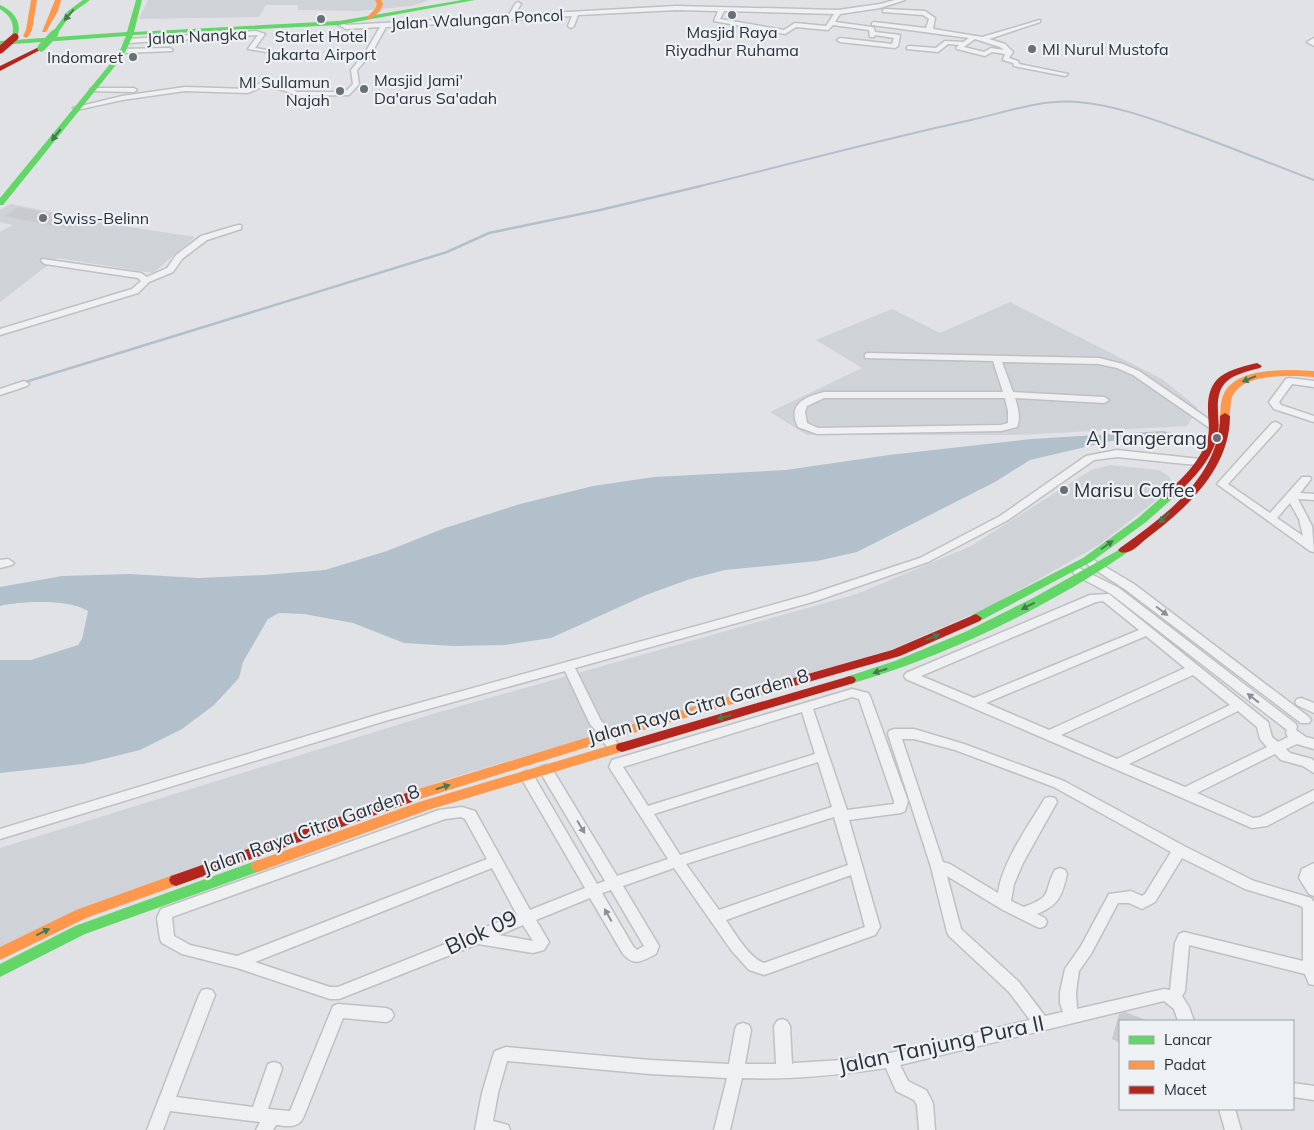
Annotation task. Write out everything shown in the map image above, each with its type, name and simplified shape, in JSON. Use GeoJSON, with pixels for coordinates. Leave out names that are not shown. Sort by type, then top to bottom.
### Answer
{"type":"FeatureCollection","features":[{"type":"Feature","properties":{"kind":"main road"},"geometry":{"type":"LineString","coordinates":[[0,58],[14,49],[30,22],[34,0]]}},
{"type":"Feature","properties":{"kind":"main road"},"geometry":{"type":"LineString","coordinates":[[0,63],[26,48],[41,35],[55,11],[58,0]]}},
{"type":"Feature","properties":{"kind":"main road"},"geometry":{"type":"LineString","coordinates":[[0,69],[40,48],[56,33],[70,12],[86,0]]}},
{"type":"Feature","properties":{"kind":"main road"},"geometry":{"type":"LineString","coordinates":[[131,0],[132,15]]}},
{"type":"Feature","properties":{"kind":"main road"},"geometry":{"type":"LineString","coordinates":[[128,39],[124,29],[139,0]]}},
{"type":"Feature","properties":{"kind":"main road"},"geometry":{"type":"LineString","coordinates":[[369,18],[379,8],[378,0]]}},
{"type":"Feature","properties":{"kind":"main road"},"geometry":{"type":"LineString","coordinates":[[388,0],[402,12]]}},
{"type":"Feature","properties":{"kind":"main road"},"geometry":{"type":"LineString","coordinates":[[0,43],[109,36],[128,39],[146,32],[341,25],[369,18],[472,0]]}},
{"type":"Feature","properties":{"kind":"main road"},"geometry":{"type":"LineString","coordinates":[[0,7],[9,12],[16,21],[17,31],[20,36]]}},
{"type":"Feature","properties":{"kind":"main road"},"geometry":{"type":"LineString","coordinates":[[0,50],[20,36]]}},
{"type":"Feature","properties":{"kind":"main road"},"geometry":{"type":"LineString","coordinates":[[0,203],[92,90],[128,39]]}},
{"type":"Feature","properties":{"kind":"main road","name":"Jalan Raya Citra Garden 8"},"geometry":{"type":"LineString","coordinates":[[0,954],[80,914],[418,794],[605,734],[896,653],[981,616],[1087,560],[1142,520],[1199,470],[1221,447],[1212,400],[1214,388],[1220,381],[1235,372],[1255,366],[1275,365],[1314,368]]}},
{"type":"Feature","properties":{"kind":"main road","name":"Jalan Raya Citra Garden 8"},"geometry":{"type":"LineString","coordinates":[[1219,429],[1229,393],[1243,380],[1274,373],[1314,374]]}},
{"type":"Feature","properties":{"kind":"main road","name":"Jalan Raya Citra Garden 8"},"geometry":{"type":"LineString","coordinates":[[0,971],[80,930],[424,806],[905,663],[992,625],[1087,576],[1147,534],[1198,486],[1199,470]]}},
{"type":"Feature","properties":{"kind":"main road"},"geometry":{"type":"LineString","coordinates":[[298,837],[304,849]]}},
{"type":"Feature","properties":{"kind":"street"},"geometry":{"type":"LineString","coordinates":[[882,8],[902,0]]}},
{"type":"Feature","properties":{"kind":"street"},"geometry":{"type":"LineString","coordinates":[[511,16],[518,4]]}},
{"type":"Feature","properties":{"kind":"street","name":"Jalan Walungan Poncol"},"geometry":{"type":"LineString","coordinates":[[341,25],[384,25],[685,8],[837,13],[882,8]]}},
{"type":"Feature","properties":{"kind":"street"},"geometry":{"type":"LineString","coordinates":[[869,44],[872,39],[873,22],[885,15],[882,8]]}},
{"type":"Feature","properties":{"kind":"street"},"geometry":{"type":"LineString","coordinates":[[882,8],[926,13],[932,18],[929,30]]}},
{"type":"Feature","properties":{"kind":"street"},"geometry":{"type":"LineString","coordinates":[[729,23],[736,22],[749,9]]}},
{"type":"Feature","properties":{"kind":"street"},"geometry":{"type":"LineString","coordinates":[[722,10],[716,19],[729,23],[785,32],[795,25],[825,28],[831,23],[837,13]]}},
{"type":"Feature","properties":{"kind":"street"},"geometry":{"type":"LineString","coordinates":[[570,26],[576,14]]}},
{"type":"Feature","properties":{"kind":"street"},"geometry":{"type":"LineString","coordinates":[[450,30],[452,20]]}},
{"type":"Feature","properties":{"kind":"street"},"geometry":{"type":"LineString","coordinates":[[982,39],[1038,21]]}},
{"type":"Feature","properties":{"kind":"street"},"geometry":{"type":"LineString","coordinates":[[831,23],[872,29],[898,36],[894,47],[840,40]]}},
{"type":"Feature","properties":{"kind":"street"},"geometry":{"type":"LineString","coordinates":[[236,99],[248,91],[265,84],[288,89],[296,94],[341,95],[348,93],[356,84],[353,77],[355,66],[368,54],[384,25]]}},
{"type":"Feature","properties":{"kind":"street"},"geometry":{"type":"LineString","coordinates":[[872,29],[929,30],[974,37],[1004,46],[1009,49],[1009,53]]}},
{"type":"Feature","properties":{"kind":"street","name":"Jalan Nangka"},"geometry":{"type":"LineString","coordinates":[[128,39],[259,33],[262,34],[250,49],[265,51]]}},
{"type":"Feature","properties":{"kind":"street"},"geometry":{"type":"LineString","coordinates":[[974,37],[959,48],[985,54],[990,50],[1009,53]]}},
{"type":"Feature","properties":{"kind":"street"},"geometry":{"type":"LineString","coordinates":[[128,39],[170,50]]}},
{"type":"Feature","properties":{"kind":"street"},"geometry":{"type":"LineString","coordinates":[[909,48],[938,50],[947,42],[964,44]]}},
{"type":"Feature","properties":{"kind":"street"},"geometry":{"type":"LineString","coordinates":[[1009,53],[1005,59],[1016,62],[1016,66],[1065,74]]}},
{"type":"Feature","properties":{"kind":"street"},"geometry":{"type":"LineString","coordinates":[[77,108],[188,88],[248,91]]}},
{"type":"Feature","properties":{"kind":"street"},"geometry":{"type":"LineString","coordinates":[[92,90],[134,90]]}},
{"type":"Feature","properties":{"kind":"street"},"geometry":{"type":"LineString","coordinates":[[149,94],[170,98]]}},
{"type":"Feature","properties":{"kind":"street"},"geometry":{"type":"LineString","coordinates":[[0,332],[135,291],[146,280],[170,270],[175,263],[187,258],[195,251],[195,246],[212,235],[238,227]]}},
{"type":"Feature","properties":{"kind":"street"},"geometry":{"type":"LineString","coordinates":[[45,261],[141,276],[146,280]]}},
{"type":"Feature","properties":{"kind":"street"},"geometry":{"type":"LineString","coordinates":[[868,356],[1082,360],[1120,366],[1154,384],[1219,429]]}},
{"type":"Feature","properties":{"kind":"street"},"geometry":{"type":"LineString","coordinates":[[996,358],[1008,395],[1015,420],[1013,425],[1001,428],[817,431],[802,425],[799,414],[801,406],[810,399],[824,395],[1008,395],[1104,400]]}},
{"type":"Feature","properties":{"kind":"street"},"geometry":{"type":"LineString","coordinates":[[1314,384],[1289,381],[1274,402],[1275,405],[1314,419]]}},
{"type":"Feature","properties":{"kind":"street"},"geometry":{"type":"LineString","coordinates":[[0,392],[24,384]]}},
{"type":"Feature","properties":{"kind":"street"},"geometry":{"type":"LineString","coordinates":[[1276,425],[1222,484],[1311,547]]}},
{"type":"Feature","properties":{"kind":"street"},"geometry":{"type":"LineString","coordinates":[[0,834],[383,718],[570,671],[812,598],[924,560],[1004,518],[1082,464],[1117,458],[1135,458],[1199,470]]}},
{"type":"Feature","properties":{"kind":"street"},"geometry":{"type":"LineString","coordinates":[[1271,518],[1306,479]]}},
{"type":"Feature","properties":{"kind":"street"},"geometry":{"type":"LineString","coordinates":[[1291,496],[1314,497]]}},
{"type":"Feature","properties":{"kind":"street"},"geometry":{"type":"LineString","coordinates":[[1291,496],[1298,505],[1310,536],[1311,547]]}},
{"type":"Feature","properties":{"kind":"street"},"geometry":{"type":"LineString","coordinates":[[1087,560],[1130,587],[1309,721]]}},
{"type":"Feature","properties":{"kind":"street"},"geometry":{"type":"LineString","coordinates":[[1073,568],[1115,591],[1294,733],[1314,744]]}},
{"type":"Feature","properties":{"kind":"street"},"geometry":{"type":"LineString","coordinates":[[1314,768],[1307,762],[1286,757],[1266,739],[1263,725],[1108,598],[1098,597],[910,676],[1256,824],[1314,795]]}},
{"type":"Feature","properties":{"kind":"street"},"geometry":{"type":"LineString","coordinates":[[974,703],[1148,631]]}},
{"type":"Feature","properties":{"kind":"street"},"geometry":{"type":"LineString","coordinates":[[1049,734],[1195,669]]}},
{"type":"Feature","properties":{"kind":"street"},"geometry":{"type":"LineString","coordinates":[[570,671],[596,724],[614,748]]}},
{"type":"Feature","properties":{"kind":"street"},"geometry":{"type":"LineString","coordinates":[[474,937],[533,947],[539,946],[542,942],[526,917],[595,890],[677,862],[841,813],[896,810],[900,807],[901,801],[864,696],[852,693],[806,706],[617,763],[616,767],[677,862],[736,946],[754,966],[764,969],[870,931],[873,925],[855,868],[841,813],[806,706]]}},
{"type":"Feature","properties":{"kind":"street"},"geometry":{"type":"LineString","coordinates":[[1301,702],[1314,709]]}},
{"type":"Feature","properties":{"kind":"street"},"geometry":{"type":"LineString","coordinates":[[1117,764],[1240,705]]}},
{"type":"Feature","properties":{"kind":"street"},"geometry":{"type":"LineString","coordinates":[[1185,793],[1276,748],[1294,733],[1295,722],[1309,721]]}},
{"type":"Feature","properties":{"kind":"street"},"geometry":{"type":"LineString","coordinates":[[1041,1023],[1014,987],[954,932],[938,867],[894,734],[914,734],[959,747],[1059,784],[1179,850],[1250,885],[1306,902],[1310,907],[1313,974],[1184,938],[1177,991],[1174,996],[1180,1002],[1186,1020]]}},
{"type":"Feature","properties":{"kind":"street"},"geometry":{"type":"LineString","coordinates":[[645,812],[823,756]]}},
{"type":"Feature","properties":{"kind":"street"},"geometry":{"type":"LineString","coordinates":[[527,776],[595,890],[628,950],[634,956],[639,956],[651,950],[652,946],[546,770]]}},
{"type":"Feature","properties":{"kind":"street"},"geometry":{"type":"LineString","coordinates":[[542,800],[561,794]]}},
{"type":"Feature","properties":{"kind":"street"},"geometry":{"type":"LineString","coordinates":[[1003,903],[1006,896],[1006,886],[1050,802]]}},
{"type":"Feature","properties":{"kind":"street","name":"Blok 09"},"geometry":{"type":"LineString","coordinates":[[462,812],[470,815],[496,861],[526,917],[339,993],[330,993],[237,962],[187,950],[167,939],[164,918],[166,913],[444,814],[462,812]]}},
{"type":"Feature","properties":{"kind":"street"},"geometry":{"type":"LineString","coordinates":[[1072,1016],[1068,1003],[1068,992],[1072,969],[1086,950],[1114,898],[1130,898],[1142,903],[1146,902],[1179,850]]}},
{"type":"Feature","properties":{"kind":"street"},"geometry":{"type":"LineString","coordinates":[[237,962],[496,861]]}},
{"type":"Feature","properties":{"kind":"street"},"geometry":{"type":"LineString","coordinates":[[938,867],[945,868],[1003,903],[1040,922]]}},
{"type":"Feature","properties":{"kind":"street"},"geometry":{"type":"LineString","coordinates":[[716,917],[855,868]]}},
{"type":"Feature","properties":{"kind":"street"},"geometry":{"type":"LineString","coordinates":[[1314,869],[1307,873],[1306,878],[1314,890]]}},
{"type":"Feature","properties":{"kind":"street"},"geometry":{"type":"LineString","coordinates":[[1024,913],[1049,903],[1055,896],[1060,874]]}},
{"type":"Feature","properties":{"kind":"street"},"geometry":{"type":"LineString","coordinates":[[156,1130],[207,995]]}},
{"type":"Feature","properties":{"kind":"street","name":"Jalan Tanjung Pura II"},"geometry":{"type":"LineString","coordinates":[[483,1128],[490,1093],[501,1056],[506,1054],[736,1072],[848,1068],[890,1060],[1164,995],[1174,996]]}},
{"type":"Feature","properties":{"kind":"street"},"geometry":{"type":"LineString","coordinates":[[166,1103],[264,1120],[292,1118],[296,1116],[338,1011],[386,1015]]}},
{"type":"Feature","properties":{"kind":"street"},"geometry":{"type":"LineString","coordinates":[[782,1026],[784,1070]]}},
{"type":"Feature","properties":{"kind":"street"},"geometry":{"type":"LineString","coordinates":[[722,1130],[736,1072],[743,1030]]}},
{"type":"Feature","properties":{"kind":"street"},"geometry":{"type":"LineString","coordinates":[[890,1060],[902,1086],[920,1095],[925,1104],[927,1130]]}},
{"type":"Feature","properties":{"kind":"street"},"geometry":{"type":"LineString","coordinates":[[264,1120],[274,1069]]}},
{"type":"Feature","properties":{"kind":"street"},"geometry":{"type":"LineString","coordinates":[[1294,1090],[1314,1093]]}},
{"type":"Feature","properties":{"kind":"street"},"geometry":{"type":"LineString","coordinates":[[1227,1110],[1233,1130]]}},
{"type":"Feature","properties":{"kind":"street"},"geometry":{"type":"LineString","coordinates":[[483,1128],[502,1130]]}},
{"type":"Feature","properties":{"kind":"shaded area"},"geometry":{"type":"Polygon","coordinates":[[[148,0],[429,0],[411,6],[359,11],[298,10],[298,5],[266,5],[259,17],[139,19],[148,0]]]}},
{"type":"Feature","properties":{"kind":"shaded area"},"geometry":{"type":"Polygon","coordinates":[[[11,204],[110,224],[195,237],[153,273],[57,258],[0,302],[0,232],[13,225],[0,222],[0,210],[11,204]]]}},
{"type":"Feature","properties":{"kind":"shaded area"},"geometry":{"type":"Polygon","coordinates":[[[1010,302],[1162,379],[1198,408],[1187,426],[1016,435],[807,435],[770,412],[862,368],[816,340],[892,309],[940,333],[1010,302]]]}},
{"type":"Feature","properties":{"kind":"shaded area"},"geometry":{"type":"Polygon","coordinates":[[[1110,465],[1159,470],[1170,477],[1173,487],[1099,545],[991,606],[893,649],[444,780],[0,950],[0,848],[436,713],[857,594],[971,546],[1091,470],[1110,465]]]}},
{"type":"Feature","properties":{"kind":"water"},"geometry":{"type":"Polygon","coordinates":[[[1163,431],[1171,433],[1173,438],[1111,441],[1030,460],[995,482],[857,552],[817,561],[725,570],[690,579],[646,595],[551,638],[505,645],[454,646],[404,643],[353,623],[304,614],[279,613],[268,619],[243,662],[239,678],[214,705],[182,729],[140,750],[83,764],[0,773],[0,660],[31,660],[78,645],[82,639],[88,611],[69,604],[45,602],[0,606],[0,587],[62,576],[129,574],[199,578],[325,570],[387,551],[445,528],[520,504],[593,486],[654,477],[786,470],[889,455],[1031,439],[1163,431]]]}},
{"type":"Feature","properties":{"kind":"building","name":"Swiss-Belinn"},"geometry":{"type":"Polygon","coordinates":[[[18,207],[83,220],[69,229],[4,216],[18,207]]]}},
{"type":"Feature","properties":{"kind":"building"},"geometry":{"type":"Polygon","coordinates":[[[1125,1012],[1146,1020],[1119,1020],[1119,1042],[1112,1039],[1119,1014],[1125,1012]]]}},
{"type":"Feature","properties":{"kind":"waterway"},"geometry":{"type":"LineString","coordinates":[[696,187],[868,144],[1051,102],[1094,104],[1142,116],[1314,180]]}},
{"type":"Feature","properties":{"kind":"waterway"},"geometry":{"type":"LineString","coordinates":[[22,383],[447,252],[489,233],[600,210],[701,186]]}},
{"type":"Feature","properties":{"kind":"traffic: fast"},"geometry":{"type":"LineString","coordinates":[[55,33],[70,12],[87,0]]}},
{"type":"Feature","properties":{"kind":"traffic: fast"},"geometry":{"type":"LineString","coordinates":[[0,203],[122,54],[128,41],[139,0]]}},
{"type":"Feature","properties":{"kind":"traffic: fast"},"geometry":{"type":"LineString","coordinates":[[0,43],[183,30],[339,23],[472,0]]}},
{"type":"Feature","properties":{"kind":"traffic: fast"},"geometry":{"type":"LineString","coordinates":[[0,7],[12,15],[17,27],[15,37]]}},
{"type":"Feature","properties":{"kind":"traffic: fast"},"geometry":{"type":"LineString","coordinates":[[41,48],[55,33]]}},
{"type":"Feature","properties":{"kind":"traffic: fast"},"geometry":{"type":"LineString","coordinates":[[976,618],[1087,560],[1142,520],[1168,497]]}},
{"type":"Feature","properties":{"kind":"traffic: fast"},"geometry":{"type":"LineString","coordinates":[[850,680],[923,655],[993,624],[1072,582],[1124,550]]}},
{"type":"Feature","properties":{"kind":"traffic: fast"},"geometry":{"type":"LineString","coordinates":[[0,971],[80,930],[258,866]]}},
{"type":"Feature","properties":{"kind":"traffic: slow"},"geometry":{"type":"LineString","coordinates":[[26,36],[29,30],[34,0]]}},
{"type":"Feature","properties":{"kind":"traffic: slow"},"geometry":{"type":"LineString","coordinates":[[44,31],[55,11],[58,0]]}},
{"type":"Feature","properties":{"kind":"traffic: slow"},"geometry":{"type":"LineString","coordinates":[[369,18],[378,10],[380,4],[378,0]]}},
{"type":"Feature","properties":{"kind":"traffic: slow"},"geometry":{"type":"LineString","coordinates":[[1225,416],[1226,401],[1229,393],[1246,380],[1268,374],[1314,374]]}},
{"type":"Feature","properties":{"kind":"traffic: slow"},"geometry":{"type":"LineString","coordinates":[[407,798],[607,736],[773,688]]}},
{"type":"Feature","properties":{"kind":"traffic: slow"},"geometry":{"type":"LineString","coordinates":[[258,866],[424,806],[622,747]]}},
{"type":"Feature","properties":{"kind":"traffic: slow"},"geometry":{"type":"LineString","coordinates":[[0,954],[81,914],[176,880]]}},
{"type":"Feature","properties":{"kind":"traffic: jam"},"geometry":{"type":"LineString","coordinates":[[0,50],[15,37]]}},
{"type":"Feature","properties":{"kind":"traffic: jam"},"geometry":{"type":"LineString","coordinates":[[0,69],[41,48]]}},
{"type":"Feature","properties":{"kind":"traffic: jam"},"geometry":{"type":"LineString","coordinates":[[1168,497],[1194,471],[1209,448],[1214,433],[1214,391],[1218,384],[1229,375],[1257,366]]}},
{"type":"Feature","properties":{"kind":"traffic: jam"},"geometry":{"type":"LineString","coordinates":[[1124,550],[1167,517],[1204,477],[1214,462],[1222,443],[1225,416]]}},
{"type":"Feature","properties":{"kind":"traffic: jam"},"geometry":{"type":"LineString","coordinates":[[773,688],[896,653],[976,618]]}},
{"type":"Feature","properties":{"kind":"traffic: jam"},"geometry":{"type":"LineString","coordinates":[[622,747],[850,680]]}},
{"type":"Feature","properties":{"kind":"traffic: jam"},"geometry":{"type":"LineString","coordinates":[[176,880],[407,798]]}},
{"type":"Feature","properties":{"kind":"place","name":"Masjid Raya Riyadhur Ruhama"},"geometry":{"type":"Point","coordinates":[732,15]}},
{"type":"Feature","properties":{"kind":"place","name":"Starlet Hotel Jakarta Airport"},"geometry":{"type":"Point","coordinates":[321,19]}},
{"type":"Feature","properties":{"kind":"place","name":"MI Nurul Mustofa"},"geometry":{"type":"Point","coordinates":[1032,49]}},
{"type":"Feature","properties":{"kind":"place","name":"Indomaret"},"geometry":{"type":"Point","coordinates":[133,57]}},
{"type":"Feature","properties":{"kind":"place","name":"Masjid Jami' Da'arus Sa'adah"},"geometry":{"type":"Point","coordinates":[364,89]}},
{"type":"Feature","properties":{"kind":"place","name":"MI Sullamun Najah"},"geometry":{"type":"Point","coordinates":[340,91]}},
{"type":"Feature","properties":{"kind":"place","name":"Swiss-Belinn"},"geometry":{"type":"Point","coordinates":[43,218]}},
{"type":"Feature","properties":{"kind":"place","name":"AJ Tangerang"},"geometry":{"type":"Point","coordinates":[1217,438]}},
{"type":"Feature","properties":{"kind":"place","name":"Marisu Coffee"},"geometry":{"type":"Point","coordinates":[1064,490]}}]}
